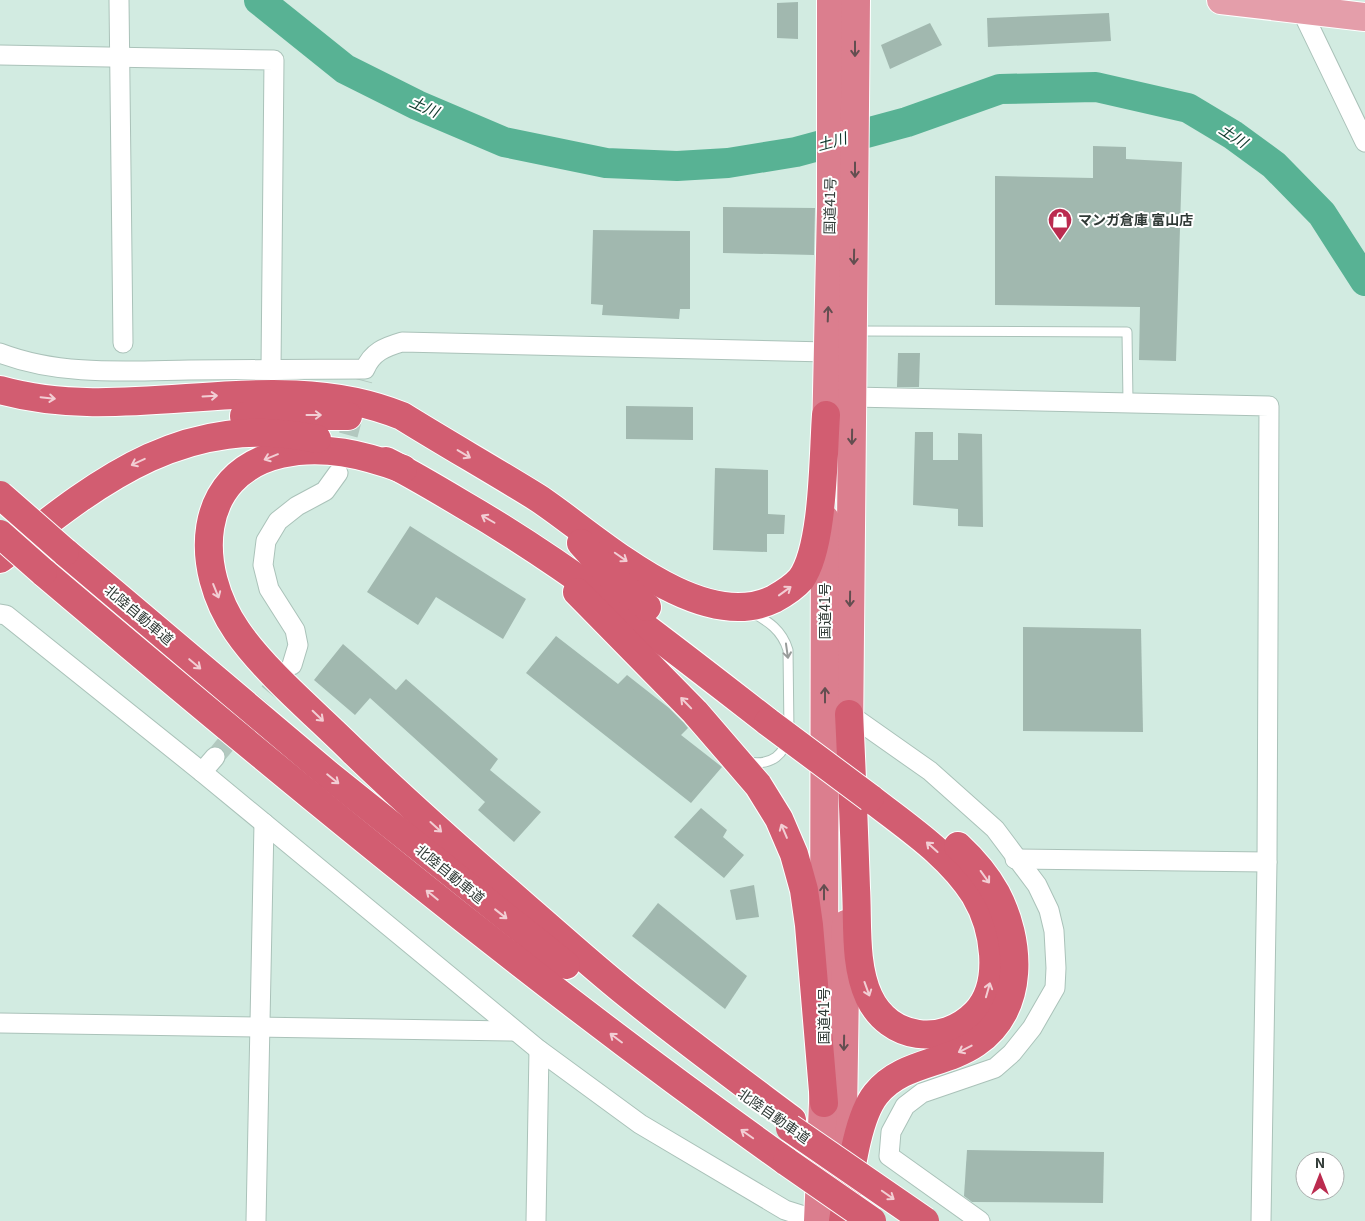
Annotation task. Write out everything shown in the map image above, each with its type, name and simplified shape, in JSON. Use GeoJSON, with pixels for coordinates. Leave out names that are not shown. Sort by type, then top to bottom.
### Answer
{"type":"FeatureCollection","features":[{"type":"Feature","properties":{"kind":"highway","name":"国道41号"},"geometry":{"type":"LineString","coordinates":[[831,0],[843,103],[843,208],[853,331],[842,1221]]}},
{"type":"Feature","properties":{"kind":"highway","name":"国道41号"},"geometry":{"type":"LineString","coordinates":[[843,103],[856,0]]}},
{"type":"Feature","properties":{"kind":"highway","name":"国道41号"},"geometry":{"type":"LineString","coordinates":[[818,1221],[824,1103],[827,352],[843,208]]}},
{"type":"Feature","properties":{"kind":"highway"},"geometry":{"type":"LineString","coordinates":[[0,390],[48,399],[90,402],[216,395],[311,395],[341,398],[381,408],[422,429],[538,499],[660,582],[691,598],[718,606],[742,608],[765,603],[784,593],[800,579],[810,561],[818,520],[826,415]]}},
{"type":"Feature","properties":{"kind":"highway"},"geometry":{"type":"LineString","coordinates":[[0,534],[76,478],[111,456],[147,438],[177,428],[240,416],[284,414],[368,417],[396,421],[422,429]]}},
{"type":"Feature","properties":{"kind":"highway"},"geometry":{"type":"LineString","coordinates":[[0,559],[91,489],[128,467],[162,451],[195,441],[232,435],[271,433],[307,437],[349,447],[403,470],[518,536],[769,712],[870,787],[951,839],[983,874],[994,891],[1007,920],[1014,949],[1015,966],[1008,1001],[990,1031],[963,1051],[895,1076],[874,1096],[856,1146],[842,1221]]}},
{"type":"Feature","properties":{"kind":"highway"},"geometry":{"type":"LineString","coordinates":[[403,470],[349,453],[301,450],[278,454],[265,459],[240,474],[225,490],[215,510],[208,532],[207,557],[215,589],[237,631],[263,662],[375,772],[473,861],[634,1000],[791,1124]]}},
{"type":"Feature","properties":{"kind":"highway","name":"北陸自動車道"},"geometry":{"type":"LineString","coordinates":[[0,496],[322,770],[452,876],[568,966],[925,1221]]}},
{"type":"Feature","properties":{"kind":"highway"},"geometry":{"type":"LineString","coordinates":[[538,499],[630,593],[769,712]]}},
{"type":"Feature","properties":{"kind":"highway","name":"北陸自動車道"},"geometry":{"type":"LineString","coordinates":[[0,534],[38,576],[553,990],[670,1078],[872,1221]]}},
{"type":"Feature","properties":{"kind":"highway"},"geometry":{"type":"LineString","coordinates":[[518,536],[562,577],[650,666],[730,752],[758,785],[779,819],[794,854],[804,890],[824,1103]]}},
{"type":"Feature","properties":{"kind":"highway"},"geometry":{"type":"LineString","coordinates":[[0,554],[38,576]]}},
{"type":"Feature","properties":{"kind":"highway"},"geometry":{"type":"LineString","coordinates":[[849,714],[858,936],[863,978],[876,1009],[885,1021],[915,1034],[934,1034],[950,1030],[977,1012],[986,998],[991,980],[993,957],[991,936],[985,916],[975,896],[942,856],[870,787]]}},
{"type":"Feature","properties":{"kind":"main road"},"geometry":{"type":"LineString","coordinates":[[1221,0],[1299,5],[1365,17]]}},
{"type":"Feature","properties":{"kind":"street"},"geometry":{"type":"LineString","coordinates":[[119,0],[123,343]]}},
{"type":"Feature","properties":{"kind":"street"},"geometry":{"type":"LineString","coordinates":[[1299,5],[1365,142]]}},
{"type":"Feature","properties":{"kind":"street"},"geometry":{"type":"LineString","coordinates":[[0,55],[274,60],[271,370]]}},
{"type":"Feature","properties":{"kind":"street"},"geometry":{"type":"LineString","coordinates":[[0,353],[16,359],[73,370],[271,370],[364,375],[368,362],[380,349],[402,342],[827,352]]}},
{"type":"Feature","properties":{"kind":"street"},"geometry":{"type":"LineString","coordinates":[[852,397],[1269,406],[1267,862],[1261,1221]]}},
{"type":"Feature","properties":{"kind":"street"},"geometry":{"type":"LineString","coordinates":[[292,665],[298,644],[295,630],[269,589],[263,565],[266,541],[278,521],[297,506],[325,491],[338,473]]}},
{"type":"Feature","properties":{"kind":"street"},"geometry":{"type":"LineString","coordinates":[[0,614],[6,615],[202,772],[538,1050],[640,1124],[785,1210],[818,1221]]}},
{"type":"Feature","properties":{"kind":"street"},"geometry":{"type":"LineString","coordinates":[[849,714],[930,771],[996,829],[1015,858],[1037,885],[1049,910],[1054,931],[1056,968],[1054,988],[1032,1028],[1012,1053],[996,1068],[922,1093],[905,1106],[891,1132],[888,1156],[980,1221]]}},
{"type":"Feature","properties":{"kind":"street"},"geometry":{"type":"LineString","coordinates":[[202,772],[215,757]]}},
{"type":"Feature","properties":{"kind":"street"},"geometry":{"type":"LineString","coordinates":[[256,1221],[264,823]]}},
{"type":"Feature","properties":{"kind":"street"},"geometry":{"type":"LineString","coordinates":[[1015,858],[1267,862]]}},
{"type":"Feature","properties":{"kind":"street"},"geometry":{"type":"LineString","coordinates":[[0,1023],[515,1031]]}},
{"type":"Feature","properties":{"kind":"street"},"geometry":{"type":"LineString","coordinates":[[536,1221],[538,1050]]}},
{"type":"Feature","properties":{"kind":"lane"},"geometry":{"type":"LineString","coordinates":[[853,331],[1127,332],[1128,402]]}},
{"type":"Feature","properties":{"kind":"lane"},"geometry":{"type":"LineString","coordinates":[[730,752],[747,762],[766,763],[781,754],[787,743],[789,732],[788,650],[785,639],[768,621],[742,608]]}},
{"type":"Feature","properties":{"kind":"building"},"geometry":{"type":"Polygon","coordinates":[[[798,2],[798,39],[777,38],[777,3],[798,2]]]}},
{"type":"Feature","properties":{"kind":"building"},"geometry":{"type":"Polygon","coordinates":[[[1109,13],[1111,41],[988,47],[987,18],[1109,13]]]}},
{"type":"Feature","properties":{"kind":"building"},"geometry":{"type":"Polygon","coordinates":[[[930,23],[942,45],[890,69],[881,45],[930,23]]]}},
{"type":"Feature","properties":{"kind":"building","name":"マンガ倉庫 富山店"},"geometry":{"type":"Polygon","coordinates":[[[1093,146],[1126,147],[1126,159],[1182,162],[1176,361],[1139,360],[1140,307],[995,305],[995,176],[1093,178],[1093,146]]]}},
{"type":"Feature","properties":{"kind":"building"},"geometry":{"type":"Polygon","coordinates":[[[723,207],[815,208],[814,255],[723,253],[723,207]]]}},
{"type":"Feature","properties":{"kind":"building"},"geometry":{"type":"Polygon","coordinates":[[[593,230],[690,231],[690,309],[680,309],[679,319],[602,315],[603,305],[591,304],[593,230]]]}},
{"type":"Feature","properties":{"kind":"building"},"geometry":{"type":"Polygon","coordinates":[[[898,353],[920,353],[919,387],[897,387],[898,353]]]}},
{"type":"Feature","properties":{"kind":"building"},"geometry":{"type":"Polygon","coordinates":[[[626,406],[693,407],[693,440],[626,439],[626,406]]]}},
{"type":"Feature","properties":{"kind":"building"},"geometry":{"type":"Polygon","coordinates":[[[915,432],[933,432],[933,460],[958,460],[958,433],[982,434],[983,527],[958,526],[958,509],[913,505],[915,432]]]}},
{"type":"Feature","properties":{"kind":"building"},"geometry":{"type":"Polygon","coordinates":[[[715,468],[768,470],[768,514],[785,515],[784,534],[767,534],[767,552],[713,550],[715,468]]]}},
{"type":"Feature","properties":{"kind":"building"},"geometry":{"type":"Polygon","coordinates":[[[410,526],[526,599],[503,639],[436,597],[418,625],[367,592],[410,526]]]}},
{"type":"Feature","properties":{"kind":"building"},"geometry":{"type":"Polygon","coordinates":[[[1023,627],[1141,629],[1143,732],[1023,731],[1023,627]]]}},
{"type":"Feature","properties":{"kind":"building"},"geometry":{"type":"Polygon","coordinates":[[[556,636],[618,684],[627,675],[669,708],[688,728],[681,735],[722,767],[691,803],[526,673],[556,636]]]}},
{"type":"Feature","properties":{"kind":"building"},"geometry":{"type":"Polygon","coordinates":[[[343,644],[396,690],[406,679],[498,759],[490,770],[541,812],[514,842],[478,810],[485,802],[370,698],[355,715],[314,680],[343,644]]]}},
{"type":"Feature","properties":{"kind":"building"},"geometry":{"type":"Polygon","coordinates":[[[701,808],[727,830],[723,837],[744,855],[724,878],[674,837],[701,808]]]}},
{"type":"Feature","properties":{"kind":"building"},"geometry":{"type":"Polygon","coordinates":[[[754,885],[759,917],[736,920],[730,890],[754,885]]]}},
{"type":"Feature","properties":{"kind":"building"},"geometry":{"type":"Polygon","coordinates":[[[658,903],[747,976],[725,1009],[632,936],[658,903]]]}},
{"type":"Feature","properties":{"kind":"building"},"geometry":{"type":"Polygon","coordinates":[[[967,1150],[1104,1152],[1103,1203],[972,1202],[964,1196],[967,1150]]]}},
{"type":"Feature","properties":{"kind":"waterway","name":"土川"},"geometry":{"type":"LineString","coordinates":[[259,0],[345,69],[417,105],[504,142],[606,163],[677,166],[728,163],[796,152],[907,122],[1000,89],[1096,87],[1188,108],[1233,135],[1274,165],[1322,214],[1365,281]]}},
{"type":"Feature","properties":{"kind":"tunnel"},"geometry":{"type":"LineString","coordinates":[[341,462],[363,380]]}},
{"type":"Feature","properties":{"kind":"tunnel"},"geometry":{"type":"LineString","coordinates":[[215,757],[286,672]]}},
{"type":"Feature","properties":{"kind":"place","name":"マンガ倉庫 富山店"},"geometry":{"type":"Point","coordinates":[1060,241]}}]}
